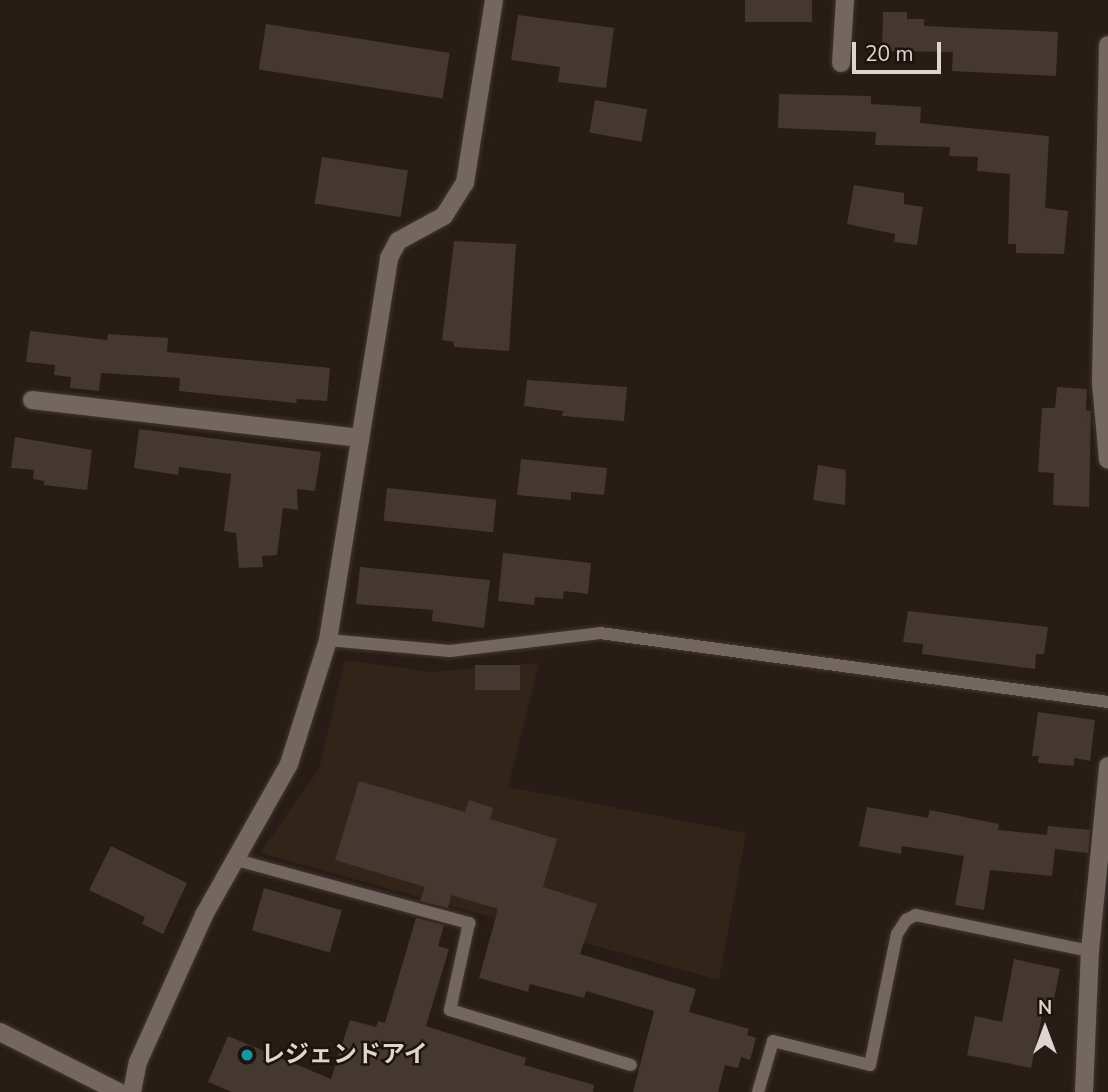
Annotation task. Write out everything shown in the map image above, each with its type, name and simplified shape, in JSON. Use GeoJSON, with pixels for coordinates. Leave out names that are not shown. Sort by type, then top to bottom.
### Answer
{"type":"FeatureCollection","features":[{"type":"Feature","properties":{"kind":"street"},"geometry":{"type":"LineString","coordinates":[[132,1092],[138,1062],[160,1010],[233,859],[289,764],[328,640],[389,258],[398,241],[444,216],[465,183],[495,0]]}},
{"type":"Feature","properties":{"kind":"street"},"geometry":{"type":"LineString","coordinates":[[841,63],[845,0]]}},
{"type":"Feature","properties":{"kind":"street"},"geometry":{"type":"LineString","coordinates":[[1108,45],[1101,383],[1108,460]]}},
{"type":"Feature","properties":{"kind":"street"},"geometry":{"type":"LineString","coordinates":[[32,400],[360,438]]}},
{"type":"Feature","properties":{"kind":"street"},"geometry":{"type":"LineString","coordinates":[[1084,1092],[1090,951],[1100,932],[1108,766]]}},
{"type":"Feature","properties":{"kind":"street"},"geometry":{"type":"LineString","coordinates":[[0,1032],[119,1092]]}},
{"type":"Feature","properties":{"kind":"lane"},"geometry":{"type":"LineString","coordinates":[[328,640],[450,651],[600,634],[1108,702]]}},
{"type":"Feature","properties":{"kind":"lane"},"geometry":{"type":"LineString","coordinates":[[233,859],[469,923],[450,1010],[631,1065]]}},
{"type":"Feature","properties":{"kind":"lane"},"geometry":{"type":"LineString","coordinates":[[758,1092],[773,1041],[870,1065],[898,934],[906,920],[916,915],[1090,951]]}},
{"type":"Feature","properties":{"kind":"shaded area"},"geometry":{"type":"Polygon","coordinates":[[[345,660],[431,672],[539,663],[508,787],[746,833],[719,980],[260,853],[319,769],[345,660]]]}},
{"type":"Feature","properties":{"kind":"building"},"geometry":{"type":"Polygon","coordinates":[[[745,0],[812,0],[812,22],[745,22],[745,0]]]}},
{"type":"Feature","properties":{"kind":"building"},"geometry":{"type":"Polygon","coordinates":[[[883,12],[907,12],[907,19],[924,19],[924,26],[1058,32],[1056,76],[952,71],[953,52],[882,51],[883,12]]]}},
{"type":"Feature","properties":{"kind":"building"},"geometry":{"type":"Polygon","coordinates":[[[518,15],[614,28],[606,88],[558,82],[560,67],[511,60],[518,15]]]}},
{"type":"Feature","properties":{"kind":"building"},"geometry":{"type":"Polygon","coordinates":[[[266,24],[450,53],[443,99],[259,69],[266,24]]]}},
{"type":"Feature","properties":{"kind":"building"},"geometry":{"type":"Polygon","coordinates":[[[779,94],[871,96],[871,104],[921,107],[920,123],[1049,136],[1045,208],[1068,211],[1064,254],[1016,253],[1016,244],[1008,244],[1010,174],[977,171],[978,157],[949,156],[950,147],[875,145],[876,132],[778,128],[779,94]]]}},
{"type":"Feature","properties":{"kind":"building"},"geometry":{"type":"Polygon","coordinates":[[[595,100],[647,109],[641,142],[589,132],[595,100]]]}},
{"type":"Feature","properties":{"kind":"building"},"geometry":{"type":"Polygon","coordinates":[[[322,157],[408,171],[401,217],[315,203],[322,157]]]}},
{"type":"Feature","properties":{"kind":"building"},"geometry":{"type":"Polygon","coordinates":[[[854,185],[904,193],[904,204],[923,207],[917,245],[894,242],[895,234],[847,224],[854,185]]]}},
{"type":"Feature","properties":{"kind":"building"},"geometry":{"type":"Polygon","coordinates":[[[454,241],[516,244],[509,351],[454,347],[454,342],[442,340],[454,241]]]}},
{"type":"Feature","properties":{"kind":"building"},"geometry":{"type":"Polygon","coordinates":[[[30,331],[107,340],[108,334],[168,338],[167,352],[330,368],[327,401],[297,399],[296,403],[179,391],[180,378],[101,373],[99,391],[70,388],[71,377],[54,375],[55,365],[26,362],[30,331]]]}},
{"type":"Feature","properties":{"kind":"building"},"geometry":{"type":"Polygon","coordinates":[[[527,380],[627,387],[624,421],[562,416],[563,411],[524,406],[527,380]]]}},
{"type":"Feature","properties":{"kind":"building"},"geometry":{"type":"Polygon","coordinates":[[[1057,387],[1087,389],[1086,410],[1091,411],[1089,507],[1053,505],[1054,473],[1038,472],[1042,408],[1055,408],[1057,387]]]}},
{"type":"Feature","properties":{"kind":"building"},"geometry":{"type":"Polygon","coordinates":[[[139,429],[321,452],[315,491],[297,489],[298,510],[283,508],[277,555],[262,556],[263,567],[239,568],[236,533],[224,531],[231,474],[179,467],[178,475],[134,468],[139,429]]]}},
{"type":"Feature","properties":{"kind":"building"},"geometry":{"type":"Polygon","coordinates":[[[15,437],[92,450],[87,490],[44,485],[44,481],[33,479],[34,470],[11,468],[15,437]]]}},
{"type":"Feature","properties":{"kind":"building"},"geometry":{"type":"Polygon","coordinates":[[[521,459],[607,468],[604,495],[571,492],[571,500],[517,495],[521,459]]]}},
{"type":"Feature","properties":{"kind":"building"},"geometry":{"type":"Polygon","coordinates":[[[818,465],[846,470],[845,505],[813,500],[818,465]]]}},
{"type":"Feature","properties":{"kind":"building"},"geometry":{"type":"Polygon","coordinates":[[[387,488],[496,499],[493,532],[384,521],[387,488]]]}},
{"type":"Feature","properties":{"kind":"building"},"geometry":{"type":"Polygon","coordinates":[[[503,553],[591,563],[588,594],[564,591],[563,599],[535,597],[534,605],[498,601],[503,553]]]}},
{"type":"Feature","properties":{"kind":"building"},"geometry":{"type":"Polygon","coordinates":[[[360,567],[490,580],[484,628],[432,621],[433,610],[356,604],[360,567]]]}},
{"type":"Feature","properties":{"kind":"building"},"geometry":{"type":"Polygon","coordinates":[[[908,611],[1048,627],[1044,654],[1036,654],[1035,669],[922,654],[923,644],[903,642],[908,611]]]}},
{"type":"Feature","properties":{"kind":"building"},"geometry":{"type":"Polygon","coordinates":[[[475,665],[520,665],[520,690],[475,690],[475,665]]]}},
{"type":"Feature","properties":{"kind":"building"},"geometry":{"type":"Polygon","coordinates":[[[1038,712],[1095,720],[1090,761],[1074,758],[1074,766],[1038,763],[1039,756],[1032,756],[1038,712]]]}},
{"type":"Feature","properties":{"kind":"building"},"geometry":{"type":"Polygon","coordinates":[[[359,781],[465,812],[469,800],[493,808],[490,819],[557,839],[543,887],[597,904],[580,954],[696,989],[689,1012],[749,1029],[747,1035],[756,1038],[750,1060],[741,1057],[738,1068],[725,1065],[718,1092],[633,1092],[654,1011],[586,991],[584,998],[530,984],[528,992],[479,978],[498,909],[451,895],[448,908],[420,901],[425,887],[335,860],[359,781]]]}},
{"type":"Feature","properties":{"kind":"building"},"geometry":{"type":"Polygon","coordinates":[[[867,807],[928,818],[930,810],[999,824],[998,830],[1047,835],[1048,826],[1090,830],[1088,853],[1055,849],[1052,876],[990,870],[984,910],[955,905],[964,856],[902,846],[901,854],[859,846],[867,807]]]}},
{"type":"Feature","properties":{"kind":"building"},"geometry":{"type":"Polygon","coordinates":[[[111,846],[187,883],[163,934],[142,924],[145,917],[89,890],[111,846]]]}},
{"type":"Feature","properties":{"kind":"building"},"geometry":{"type":"Polygon","coordinates":[[[264,888],[342,910],[330,953],[252,930],[264,888]]]}},
{"type":"Feature","properties":{"kind":"building"},"geometry":{"type":"Polygon","coordinates":[[[416,918],[444,925],[438,946],[449,949],[426,1026],[526,1058],[524,1065],[594,1085],[593,1092],[232,1092],[208,1082],[228,1036],[331,1079],[350,1020],[376,1027],[378,1021],[385,1023],[416,918]]]}},
{"type":"Feature","properties":{"kind":"building"},"geometry":{"type":"Polygon","coordinates":[[[1014,959],[1060,969],[1053,1004],[1045,1002],[1031,1068],[967,1055],[975,1016],[1002,1022],[1014,959]]]}},
{"type":"Feature","properties":{"kind":"place","name":"レジェンドアイ"},"geometry":{"type":"Point","coordinates":[247,1055]}}]}
